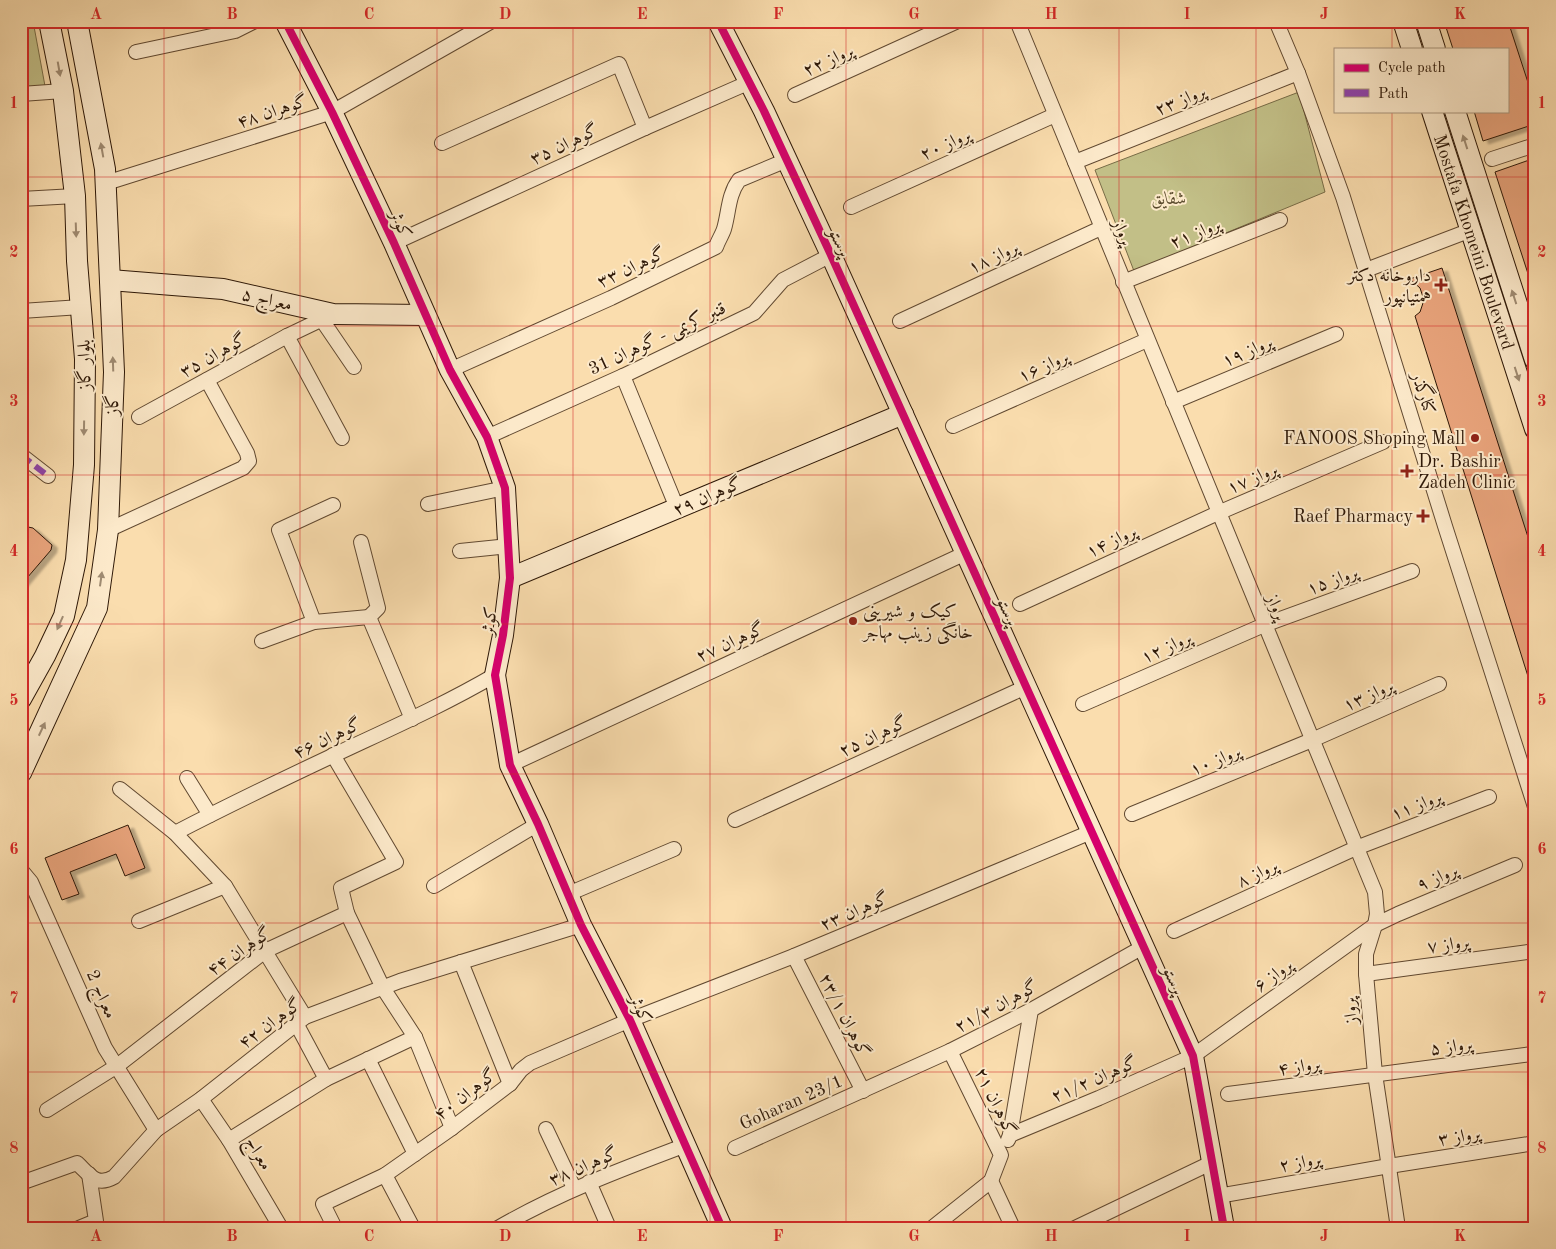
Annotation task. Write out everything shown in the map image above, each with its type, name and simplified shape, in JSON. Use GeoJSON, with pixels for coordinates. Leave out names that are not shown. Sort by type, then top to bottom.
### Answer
{"type":"FeatureCollection","features":[{"type":"Feature","properties":{"kind":"street","name":"بلوار گاز"},"geometry":{"type":"LineString","coordinates":[[21,699],[45,656],[64,616],[76,560],[84,465],[85,359],[77,261],[75,196],[63,92],[49,21]]}},
{"type":"Feature","properties":{"kind":"street","name":"گاز"},"geometry":{"type":"LineString","coordinates":[[21,773],[97,608],[108,530],[114,372],[106,184],[105,169],[77,21]]}},
{"type":"Feature","properties":{"kind":"street"},"geometry":{"type":"LineString","coordinates":[[136,52],[236,31],[255,21]]}},
{"type":"Feature","properties":{"kind":"street","name":"کوثر"},"geometry":{"type":"LineString","coordinates":[[285,21],[332,112],[394,243],[450,370],[487,437],[505,488],[510,578],[503,635],[495,676],[510,765],[538,824],[581,925],[630,1020],[722,1228]]}},
{"type":"Feature","properties":{"kind":"street","name":"گوهران ۴۸"},"geometry":{"type":"LineString","coordinates":[[106,184],[332,112],[492,21]]}},
{"type":"Feature","properties":{"kind":"street","name":"پرستو"},"geometry":{"type":"LineString","coordinates":[[718,21],[750,82],[831,255],[1193,1056],[1224,1228]]}},
{"type":"Feature","properties":{"kind":"street","name":"پرواز ۲۲"},"geometry":{"type":"LineString","coordinates":[[795,95],[958,21]]}},
{"type":"Feature","properties":{"kind":"street","name":"پرواز"},"geometry":{"type":"LineString","coordinates":[[1016,21],[1375,892],[1377,914],[1366,954],[1366,974],[1375,1074],[1398,1228]]}},
{"type":"Feature","properties":{"kind":"street","name":"کنارگذر"},"geometry":{"type":"LineString","coordinates":[[1276,21],[1298,73],[1343,197],[1535,807]]}},
{"type":"Feature","properties":{"kind":"street"},"geometry":{"type":"LineString","coordinates":[[1403,21],[1412,48]]}},
{"type":"Feature","properties":{"kind":"street"},"geometry":{"type":"LineString","coordinates":[[1426,21],[1435,48]]}},
{"type":"Feature","properties":{"kind":"street"},"geometry":{"type":"LineString","coordinates":[[442,143],[619,64],[645,128]]}},
{"type":"Feature","properties":{"kind":"street","name":"پرواز ۲۳"},"geometry":{"type":"LineString","coordinates":[[1074,162],[1298,73]]}},
{"type":"Feature","properties":{"kind":"street","name":"گوهران ۳۵"},"geometry":{"type":"LineString","coordinates":[[394,243],[750,82]]}},
{"type":"Feature","properties":{"kind":"street"},"geometry":{"type":"LineString","coordinates":[[21,94],[63,92]]}},
{"type":"Feature","properties":{"kind":"street","name":"Mostafa Khomeini Boulevard"},"geometry":{"type":"LineString","coordinates":[[1432,112],[1535,429]]}},
{"type":"Feature","properties":{"kind":"street","name":"Mostafa Khomeini Boulevard"},"geometry":{"type":"LineString","coordinates":[[1455,112],[1535,360]]}},
{"type":"Feature","properties":{"kind":"street","name":"پرواز ۲۰"},"geometry":{"type":"LineString","coordinates":[[851,207],[1055,115]]}},
{"type":"Feature","properties":{"kind":"street"},"geometry":{"type":"LineString","coordinates":[[1492,159],[1535,145]]}},
{"type":"Feature","properties":{"kind":"street","name":"گوهران ۳۳"},"geometry":{"type":"LineString","coordinates":[[450,370],[611,298],[716,247],[723,231],[730,199],[739,180],[786,160]]}},
{"type":"Feature","properties":{"kind":"street"},"geometry":{"type":"LineString","coordinates":[[21,199],[75,196]]}},
{"type":"Feature","properties":{"kind":"street","name":"پرواز ۲۱"},"geometry":{"type":"LineString","coordinates":[[1124,282],[1280,220]]}},
{"type":"Feature","properties":{"kind":"street","name":"پرواز ۱۸"},"geometry":{"type":"LineString","coordinates":[[900,321],[1101,228]]}},
{"type":"Feature","properties":{"kind":"street"},"geometry":{"type":"LineString","coordinates":[[1366,270],[1471,230]]}},
{"type":"Feature","properties":{"kind":"street","name":"قنبر کریمی - گوهران 31"},"geometry":{"type":"LineString","coordinates":[[487,437],[623,376],[754,313],[783,280],[831,255]]}},
{"type":"Feature","properties":{"kind":"street","name":"معراج ۵"},"geometry":{"type":"LineString","coordinates":[[110,280],[223,289],[328,317],[425,315]]}},
{"type":"Feature","properties":{"kind":"street"},"geometry":{"type":"LineString","coordinates":[[21,311],[81,307]]}},
{"type":"Feature","properties":{"kind":"street"},"geometry":{"type":"LineString","coordinates":[[328,317],[354,366]]}},
{"type":"Feature","properties":{"kind":"street","name":"گوهران ۳۵"},"geometry":{"type":"LineString","coordinates":[[139,417],[287,336],[328,317]]}},
{"type":"Feature","properties":{"kind":"street","name":"پرواز ۱۹"},"geometry":{"type":"LineString","coordinates":[[1173,402],[1336,334]]}},
{"type":"Feature","properties":{"kind":"street"},"geometry":{"type":"LineString","coordinates":[[287,336],[342,438]]}},
{"type":"Feature","properties":{"kind":"street","name":"پرواز ۱۶"},"geometry":{"type":"LineString","coordinates":[[953,426],[1147,340]]}},
{"type":"Feature","properties":{"kind":"street"},"geometry":{"type":"LineString","coordinates":[[623,376],[677,508]]}},
{"type":"Feature","properties":{"kind":"street"},"geometry":{"type":"LineString","coordinates":[[108,530],[243,468],[249,461],[247,453],[207,380]]}},
{"type":"Feature","properties":{"kind":"street","name":"گوهران ۲۹"},"geometry":{"type":"LineString","coordinates":[[510,578],[903,414]]}},
{"type":"Feature","properties":{"kind":"street","name":"پرواز ۱۷"},"geometry":{"type":"LineString","coordinates":[[1218,513],[1383,442]]}},
{"type":"Feature","properties":{"kind":"street"},"geometry":{"type":"LineString","coordinates":[[21,455],[48,476]]}},
{"type":"Feature","properties":{"kind":"street"},"geometry":{"type":"LineString","coordinates":[[428,504],[505,488]]}},
{"type":"Feature","properties":{"kind":"street"},"geometry":{"type":"LineString","coordinates":[[314,622],[279,530],[333,505]]}},
{"type":"Feature","properties":{"kind":"street","name":"پرواز ۱۴"},"geometry":{"type":"LineString","coordinates":[[1020,604],[1218,513]]}},
{"type":"Feature","properties":{"kind":"street"},"geometry":{"type":"LineString","coordinates":[[262,641],[314,622],[369,617],[378,608],[361,542]]}},
{"type":"Feature","properties":{"kind":"street"},"geometry":{"type":"LineString","coordinates":[[460,552],[509,546]]}},
{"type":"Feature","properties":{"kind":"street","name":"گوهران ۲۷"},"geometry":{"type":"LineString","coordinates":[[510,765],[966,554]]}},
{"type":"Feature","properties":{"kind":"street","name":"پرواز ۱۵"},"geometry":{"type":"LineString","coordinates":[[1264,624],[1412,571]]}},
{"type":"Feature","properties":{"kind":"street"},"geometry":{"type":"LineString","coordinates":[[369,617],[412,719]]}},
{"type":"Feature","properties":{"kind":"street","name":"پرواز ۱۲"},"geometry":{"type":"LineString","coordinates":[[1083,704],[1264,624]]}},
{"type":"Feature","properties":{"kind":"street","name":"گوهران ۴۶"},"geometry":{"type":"LineString","coordinates":[[175,833],[333,755],[463,694],[495,676]]}},
{"type":"Feature","properties":{"kind":"street","name":"پرواز ۱۳"},"geometry":{"type":"LineString","coordinates":[[1312,740],[1439,684]]}},
{"type":"Feature","properties":{"kind":"street","name":"گوهران ۲۵"},"geometry":{"type":"LineString","coordinates":[[735,820],[1026,687]]}},
{"type":"Feature","properties":{"kind":"street","name":"پرواز ۱۰"},"geometry":{"type":"LineString","coordinates":[[1132,814],[1312,740]]}},
{"type":"Feature","properties":{"kind":"street"},"geometry":{"type":"LineString","coordinates":[[333,755],[396,862],[342,888],[347,913],[383,988],[415,1036],[452,1128]]}},
{"type":"Feature","properties":{"kind":"street"},"geometry":{"type":"LineString","coordinates":[[187,778],[210,815]]}},
{"type":"Feature","properties":{"kind":"street"},"geometry":{"type":"LineString","coordinates":[[120,789],[175,833],[225,886],[266,951],[301,1021],[326,1079]]}},
{"type":"Feature","properties":{"kind":"street","name":"پرواز ۱۱"},"geometry":{"type":"LineString","coordinates":[[1356,848],[1489,797]]}},
{"type":"Feature","properties":{"kind":"street"},"geometry":{"type":"LineString","coordinates":[[434,886],[538,824]]}},
{"type":"Feature","properties":{"kind":"street","name":"گوهران ۲۳"},"geometry":{"type":"LineString","coordinates":[[630,1020],[794,956],[1091,832]]}},
{"type":"Feature","properties":{"kind":"street","name":"پرواز ۸"},"geometry":{"type":"LineString","coordinates":[[1174,931],[1356,848]]}},
{"type":"Feature","properties":{"kind":"street"},"geometry":{"type":"LineString","coordinates":[[568,894],[674,849]]}},
{"type":"Feature","properties":{"kind":"street","name":"پرواز ۹"},"geometry":{"type":"LineString","coordinates":[[1375,925],[1515,865]]}},
{"type":"Feature","properties":{"kind":"street","name":"معراج 2"},"geometry":{"type":"LineString","coordinates":[[21,870],[31,882],[105,1048],[156,1130]]}},
{"type":"Feature","properties":{"kind":"street"},"geometry":{"type":"LineString","coordinates":[[139,921],[225,886]]}},
{"type":"Feature","properties":{"kind":"street","name":"گوهران ۴۴"},"geometry":{"type":"LineString","coordinates":[[46,1110],[117,1066],[266,951],[347,913]]}},
{"type":"Feature","properties":{"kind":"street","name":"گوهران ۴۲"},"geometry":{"type":"LineString","coordinates":[[21,1183],[77,1163],[100,1181],[106,1181],[114,1176],[156,1130],[201,1099],[301,1021],[383,988],[581,925]]}},
{"type":"Feature","properties":{"kind":"street","name":"پرواز ۶"},"geometry":{"type":"LineString","coordinates":[[1193,1056],[1375,925]]}},
{"type":"Feature","properties":{"kind":"street","name":"گوهران ۲۱/۳"},"geometry":{"type":"LineString","coordinates":[[863,1092],[1031,1010],[1143,947]]}},
{"type":"Feature","properties":{"kind":"street","name":"پرواز ۷"},"geometry":{"type":"LineString","coordinates":[[1366,974],[1535,951]]}},
{"type":"Feature","properties":{"kind":"street","name":"گوهران ۲۳/۱"},"geometry":{"type":"LineString","coordinates":[[794,956],[863,1092]]}},
{"type":"Feature","properties":{"kind":"street"},"geometry":{"type":"LineString","coordinates":[[462,962],[510,1084]]}},
{"type":"Feature","properties":{"kind":"street"},"geometry":{"type":"LineString","coordinates":[[1001,1155],[1010,1134],[1031,1010]]}},
{"type":"Feature","properties":{"kind":"street","name":"گوهران ۴۰"},"geometry":{"type":"LineString","coordinates":[[335,1228],[323,1204],[385,1175],[510,1084],[521,1070],[530,1063],[630,1020]]}},
{"type":"Feature","properties":{"kind":"street"},"geometry":{"type":"LineString","coordinates":[[229,1140],[326,1079],[415,1036]]}},
{"type":"Feature","properties":{"kind":"street","name":"گوهران ۲۱"},"geometry":{"type":"LineString","coordinates":[[932,1228],[991,1180],[1001,1155],[950,1051]]}},
{"type":"Feature","properties":{"kind":"street","name":"پرواز ۵"},"geometry":{"type":"LineString","coordinates":[[1375,1074],[1532,1054]]}},
{"type":"Feature","properties":{"kind":"street","name":"گوهران ۲۱/۲"},"geometry":{"type":"LineString","coordinates":[[1010,1134],[1193,1056]]}},
{"type":"Feature","properties":{"kind":"street"},"geometry":{"type":"LineString","coordinates":[[368,1059],[415,1154]]}},
{"type":"Feature","properties":{"kind":"street","name":"پرواز ۴"},"geometry":{"type":"LineString","coordinates":[[1228,1094],[1375,1074]]}},
{"type":"Feature","properties":{"kind":"street","name":"Goharan 23/1"},"geometry":{"type":"LineString","coordinates":[[735,1148],[863,1092]]}},
{"type":"Feature","properties":{"kind":"street","name":"معراج"},"geometry":{"type":"LineString","coordinates":[[201,1099],[229,1140],[281,1228]]}},
{"type":"Feature","properties":{"kind":"street"},"geometry":{"type":"LineString","coordinates":[[546,1129],[574,1188]]}},
{"type":"Feature","properties":{"kind":"street","name":"پرواز ۳"},"geometry":{"type":"LineString","coordinates":[[1389,1166],[1535,1143]]}},
{"type":"Feature","properties":{"kind":"street","name":"گوهران ۳۸"},"geometry":{"type":"LineString","coordinates":[[498,1228],[522,1222],[574,1188],[686,1145]]}},
{"type":"Feature","properties":{"kind":"street"},"geometry":{"type":"LineString","coordinates":[[1076,1228],[1213,1162]]}},
{"type":"Feature","properties":{"kind":"street","name":"پرواز ۲"},"geometry":{"type":"LineString","coordinates":[[1218,1196],[1389,1166]]}},
{"type":"Feature","properties":{"kind":"street"},"geometry":{"type":"LineString","coordinates":[[79,1228],[96,1221],[90,1174]]}},
{"type":"Feature","properties":{"kind":"street"},"geometry":{"type":"LineString","coordinates":[[385,1175],[413,1228]]}},
{"type":"Feature","properties":{"kind":"street"},"geometry":{"type":"LineString","coordinates":[[991,1180],[1013,1228]]}},
{"type":"Feature","properties":{"kind":"street"},"geometry":{"type":"LineString","coordinates":[[589,1182],[609,1228]]}},
{"type":"Feature","properties":{"kind":"green space"},"geometry":{"type":"Polygon","coordinates":[[[21,21],[33,21],[45,86],[21,87],[21,21]]]}},
{"type":"Feature","properties":{"kind":"green space","name":"شقایق"},"geometry":{"type":"Polygon","coordinates":[[[1299,92],[1325,192],[1134,271],[1095,170],[1299,92]]]}},
{"type":"Feature","properties":{"kind":"building"},"geometry":{"type":"Polygon","coordinates":[[[1444,21],[1508,21],[1535,104],[1535,124],[1483,141],[1474,112],[1508,112],[1508,48],[1453,48],[1444,21]]]}},
{"type":"Feature","properties":{"kind":"building"},"geometry":{"type":"Polygon","coordinates":[[[1535,158],[1535,286],[1532,286],[1495,172],[1535,158]]]}},
{"type":"Feature","properties":{"kind":"building","name":"FANOOS Shoping Mall"},"geometry":{"type":"Polygon","coordinates":[[[1442,268],[1535,559],[1535,685],[1531,686],[1415,316],[1420,312],[1424,300],[1420,288],[1410,279],[1442,268]]]}},
{"type":"Feature","properties":{"kind":"building"},"geometry":{"type":"Polygon","coordinates":[[[28,527],[33,528],[52,545],[51,550],[21,585],[21,534],[28,527]]]}},
{"type":"Feature","properties":{"kind":"building"},"geometry":{"type":"Polygon","coordinates":[[[128,825],[145,868],[125,876],[116,854],[70,872],[79,894],[62,900],[45,858],[128,825]]]}},
{"type":"Feature","properties":{"kind":"marked path"},"geometry":{"type":"LineString","coordinates":[[21,455],[48,476]]}},
{"type":"Feature","properties":{"kind":"cycle path"},"geometry":{"type":"LineString","coordinates":[[285,21],[332,112],[394,243],[450,370],[487,437],[505,488],[510,578],[503,635],[495,675],[510,765],[538,824],[581,925],[630,1020],[722,1228]]}},
{"type":"Feature","properties":{"kind":"cycle path"},"geometry":{"type":"LineString","coordinates":[[718,21],[764,111],[831,255],[1193,1056],[1224,1228]]}},
{"type":"Feature","properties":{"kind":"place","name":"داروخانه دکتر همتیانپور"},"geometry":{"type":"Point","coordinates":[1441,285]}},
{"type":"Feature","properties":{"kind":"place","name":"FANOOS Shoping Mall"},"geometry":{"type":"Point","coordinates":[1475,438]}},
{"type":"Feature","properties":{"kind":"place","name":"Dr. Bashir Zadeh Clinic"},"geometry":{"type":"Point","coordinates":[1407,471]}},
{"type":"Feature","properties":{"kind":"place","name":"Raef Pharmacy"},"geometry":{"type":"Point","coordinates":[1423,516]}},
{"type":"Feature","properties":{"kind":"place","name":"کیک و شیرینی خانگی زینب مهاجر"},"geometry":{"type":"Point","coordinates":[853,621]}}]}
